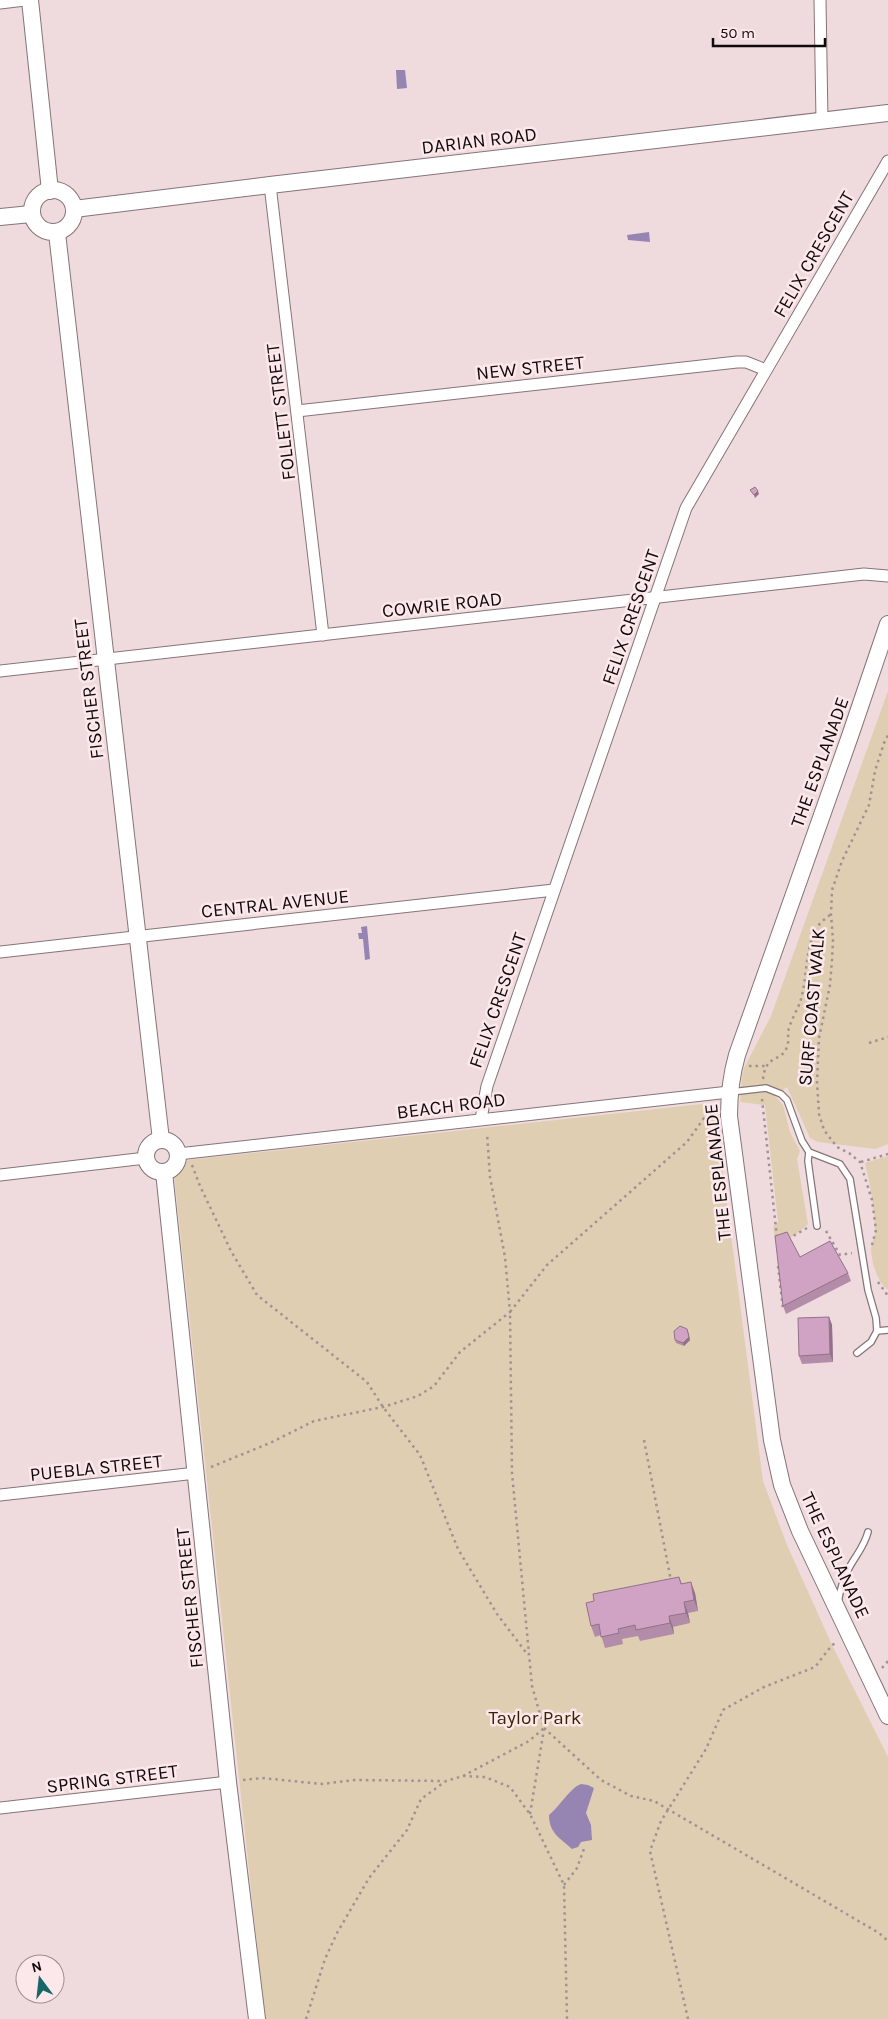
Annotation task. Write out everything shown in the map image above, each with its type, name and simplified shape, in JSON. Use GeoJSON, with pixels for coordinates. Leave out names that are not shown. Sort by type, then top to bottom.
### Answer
{"type":"FeatureCollection","features":[{"type":"Feature","properties":{"kind":"street"},"geometry":{"type":"LineString","coordinates":[[0,3],[25,0]]}},
{"type":"Feature","properties":{"kind":"street"},"geometry":{"type":"LineString","coordinates":[[30,0],[50,190]]}},
{"type":"Feature","properties":{"kind":"street"},"geometry":{"type":"LineString","coordinates":[[820,0],[822,120]]}},
{"type":"Feature","properties":{"kind":"street","name":"DARIAN ROAD"},"geometry":{"type":"LineString","coordinates":[[74,210],[270,185],[888,113]]}},
{"type":"Feature","properties":{"kind":"street","name":"FELIX CRESCENT"},"geometry":{"type":"LineString","coordinates":[[484,1119],[487,1086],[686,508],[888,161]]}},
{"type":"Feature","properties":{"kind":"street","name":"FOLLETT STREET"},"geometry":{"type":"LineString","coordinates":[[270,185],[323,635]]}},
{"type":"Feature","properties":{"kind":"street"},"geometry":{"type":"LineString","coordinates":[[50,190],[65,194],[72,202],[74,210],[74,216],[70,224],[57,233],[48,232],[40,228],[33,221],[31,214],[31,205],[36,197],[50,190]]}},
{"type":"Feature","properties":{"kind":"street"},"geometry":{"type":"LineString","coordinates":[[0,218],[31,214]]}},
{"type":"Feature","properties":{"kind":"street","name":"FISCHER STREET"},"geometry":{"type":"LineString","coordinates":[[57,233],[161,1140]]}},
{"type":"Feature","properties":{"kind":"street","name":"NEW STREET"},"geometry":{"type":"LineString","coordinates":[[297,411],[737,362],[746,362],[766,370]]}},
{"type":"Feature","properties":{"kind":"street","name":"COWRIE ROAD"},"geometry":{"type":"LineString","coordinates":[[0,671],[864,574],[888,576]]}},
{"type":"Feature","properties":{"kind":"street","name":"THE ESPLANADE"},"geometry":{"type":"LineString","coordinates":[[888,624],[737,1055],[729,1092],[730,1126],[776,1464],[790,1507],[888,1716]]}},
{"type":"Feature","properties":{"kind":"street","name":"CENTRAL AVENUE"},"geometry":{"type":"LineString","coordinates":[[0,952],[554,890]]}},
{"type":"Feature","properties":{"kind":"street","name":"BEACH ROAD"},"geometry":{"type":"LineString","coordinates":[[184,1154],[729,1092]]}},
{"type":"Feature","properties":{"kind":"street"},"geometry":{"type":"LineString","coordinates":[[161,1140],[173,1144],[184,1154],[170,1171],[157,1172],[152,1170],[146,1158],[150,1146],[161,1140]]}},
{"type":"Feature","properties":{"kind":"street"},"geometry":{"type":"LineString","coordinates":[[0,1174],[146,1158]]}},
{"type":"Feature","properties":{"kind":"street","name":"FISCHER STREET"},"geometry":{"type":"LineString","coordinates":[[164,1172],[228,1782],[257,2019]]}},
{"type":"Feature","properties":{"kind":"street","name":"PUEBLA STREET"},"geometry":{"type":"LineString","coordinates":[[0,1495],[196,1473]]}},
{"type":"Feature","properties":{"kind":"street","name":"SPRING STREET"},"geometry":{"type":"LineString","coordinates":[[0,1808],[228,1782]]}},
{"type":"Feature","properties":{"kind":"lane"},"geometry":{"type":"LineString","coordinates":[[729,1092],[766,1088],[781,1094],[787,1100],[802,1141],[809,1152],[840,1164],[850,1179],[868,1290],[876,1318],[877,1331],[871,1342],[857,1353]]}},
{"type":"Feature","properties":{"kind":"lane"},"geometry":{"type":"LineString","coordinates":[[809,1152],[808,1161],[817,1226]]}},
{"type":"Feature","properties":{"kind":"lane"},"geometry":{"type":"LineString","coordinates":[[877,1331],[888,1330]]}},
{"type":"Feature","properties":{"kind":"lane"},"geometry":{"type":"LineString","coordinates":[[837,1607],[844,1577],[859,1551],[865,1545],[868,1532]]}},
{"type":"Feature","properties":{"kind":"path","name":"SURF COAST WALK"},"geometry":{"type":"LineString","coordinates":[[860,1162],[849,1153],[837,1147],[824,1130],[818,1099],[819,1038],[830,985],[833,940],[832,890],[842,861],[869,806],[875,771],[888,735]]}},
{"type":"Feature","properties":{"kind":"path"},"geometry":{"type":"LineString","coordinates":[[869,1043],[888,1037]]}},
{"type":"Feature","properties":{"kind":"path"},"geometry":{"type":"LineString","coordinates":[[196,1473],[261,1447],[314,1421],[383,1407],[418,1396],[434,1386],[460,1352],[510,1312],[547,1265],[687,1142],[709,1111]]}},
{"type":"Feature","properties":{"kind":"path"},"geometry":{"type":"LineString","coordinates":[[484,1119],[490,1177],[505,1257],[510,1312],[512,1473],[529,1656],[532,1686],[544,1728],[530,1814]]}},
{"type":"Feature","properties":{"kind":"path"},"geometry":{"type":"LineString","coordinates":[[184,1154],[193,1168],[216,1222],[231,1251],[258,1294],[367,1382],[383,1407],[420,1455],[458,1549],[496,1614],[529,1656]]}},
{"type":"Feature","properties":{"kind":"path"},"geometry":{"type":"LineString","coordinates":[[871,1250],[876,1230],[872,1200],[860,1162],[888,1154]]}},
{"type":"Feature","properties":{"kind":"path"},"geometry":{"type":"LineString","coordinates":[[784,1240],[792,1239],[807,1228],[824,1225],[840,1255],[856,1252]]}},
{"type":"Feature","properties":{"kind":"path"},"geometry":{"type":"LineString","coordinates":[[876,1277],[878,1284],[888,1296]]}},
{"type":"Feature","properties":{"kind":"path"},"geometry":{"type":"LineString","coordinates":[[644,1440],[673,1587]]}},
{"type":"Feature","properties":{"kind":"path"},"geometry":{"type":"LineString","coordinates":[[688,2019],[650,1851],[661,1821],[706,1749],[723,1710],[764,1687],[815,1667],[832,1645],[851,1636]]}},
{"type":"Feature","properties":{"kind":"path"},"geometry":{"type":"LineString","coordinates":[[544,1728],[601,1780],[631,1796],[654,1800],[668,1810],[831,1904],[888,1940]]}},
{"type":"Feature","properties":{"kind":"path"},"geometry":{"type":"LineString","coordinates":[[228,1782],[262,1778],[322,1784],[355,1780],[446,1781],[463,1776],[529,1741],[544,1728]]}},
{"type":"Feature","properties":{"kind":"path"},"geometry":{"type":"LineString","coordinates":[[463,1776],[485,1777],[510,1787],[530,1814],[564,1885],[567,2019]]}},
{"type":"Feature","properties":{"kind":"path"},"geometry":{"type":"LineString","coordinates":[[306,2019],[325,1959],[337,1933],[369,1878],[407,1830],[421,1799],[446,1781]]}},
{"type":"Feature","properties":{"kind":"path"},"geometry":{"type":"LineString","coordinates":[[564,1885],[577,1868],[585,1846]]}},
{"type":"Feature","properties":{"kind":"green space"},"geometry":{"type":"Polygon","coordinates":[[[888,691],[888,1144],[875,1149],[818,1142],[810,1138],[787,1087],[775,1096],[783,1105],[790,1132],[800,1151],[797,1159],[808,1224],[789,1238],[775,1239],[773,1227],[778,1222],[765,1105],[740,1102],[742,1076],[744,1068],[771,1016],[888,691]]]}},
{"type":"Feature","properties":{"kind":"green space","name":"Taylor Park"},"geometry":{"type":"Polygon","coordinates":[[[702,1104],[716,1119],[763,1481],[787,1545],[832,1645],[888,1757],[888,2019],[265,2019],[174,1175],[188,1160],[702,1104]]]}},
{"type":"Feature","properties":{"kind":"green space"},"geometry":{"type":"Polygon","coordinates":[[[888,1156],[888,1290],[878,1277],[872,1259],[871,1248],[875,1234],[874,1220],[872,1195],[865,1163],[888,1156]]]}},
{"type":"Feature","properties":{"kind":"shaded area"},"geometry":{"type":"Polygon","coordinates":[[[396,70],[405,70],[407,88],[397,89],[396,70]]]}},
{"type":"Feature","properties":{"kind":"shaded area"},"geometry":{"type":"Polygon","coordinates":[[[649,232],[650,242],[628,240],[627,235],[649,232]]]}},
{"type":"Feature","properties":{"kind":"shaded area"},"geometry":{"type":"Polygon","coordinates":[[[367,926],[370,959],[365,960],[363,939],[359,939],[358,933],[362,933],[361,927],[367,926]]]}},
{"type":"Feature","properties":{"kind":"shaded area"},"geometry":{"type":"Polygon","coordinates":[[[581,1784],[594,1788],[586,1813],[591,1825],[592,1840],[581,1842],[578,1847],[572,1849],[553,1831],[549,1815],[573,1789],[581,1784]]]}},
{"type":"Feature","properties":{"kind":"building"},"geometry":{"type":"Polygon","coordinates":[[[755,487],[758,491],[754,495],[750,490],[755,487]]]}},
{"type":"Feature","properties":{"kind":"building"},"geometry":{"type":"Polygon","coordinates":[[[787,1232],[800,1257],[830,1241],[848,1273],[783,1306],[775,1236],[787,1232]]]}},
{"type":"Feature","properties":{"kind":"building"},"geometry":{"type":"Polygon","coordinates":[[[829,1317],[830,1354],[799,1356],[798,1318],[829,1317]]]}},
{"type":"Feature","properties":{"kind":"building"},"geometry":{"type":"Polygon","coordinates":[[[680,1326],[687,1329],[689,1337],[683,1343],[675,1340],[674,1331],[680,1326]]]}},
{"type":"Feature","properties":{"kind":"building"},"geometry":{"type":"Polygon","coordinates":[[[679,1577],[681,1584],[691,1582],[694,1600],[684,1602],[686,1613],[669,1616],[670,1623],[636,1630],[635,1625],[618,1629],[619,1633],[601,1637],[599,1624],[591,1626],[586,1603],[594,1601],[593,1594],[679,1577]]]}}]}
